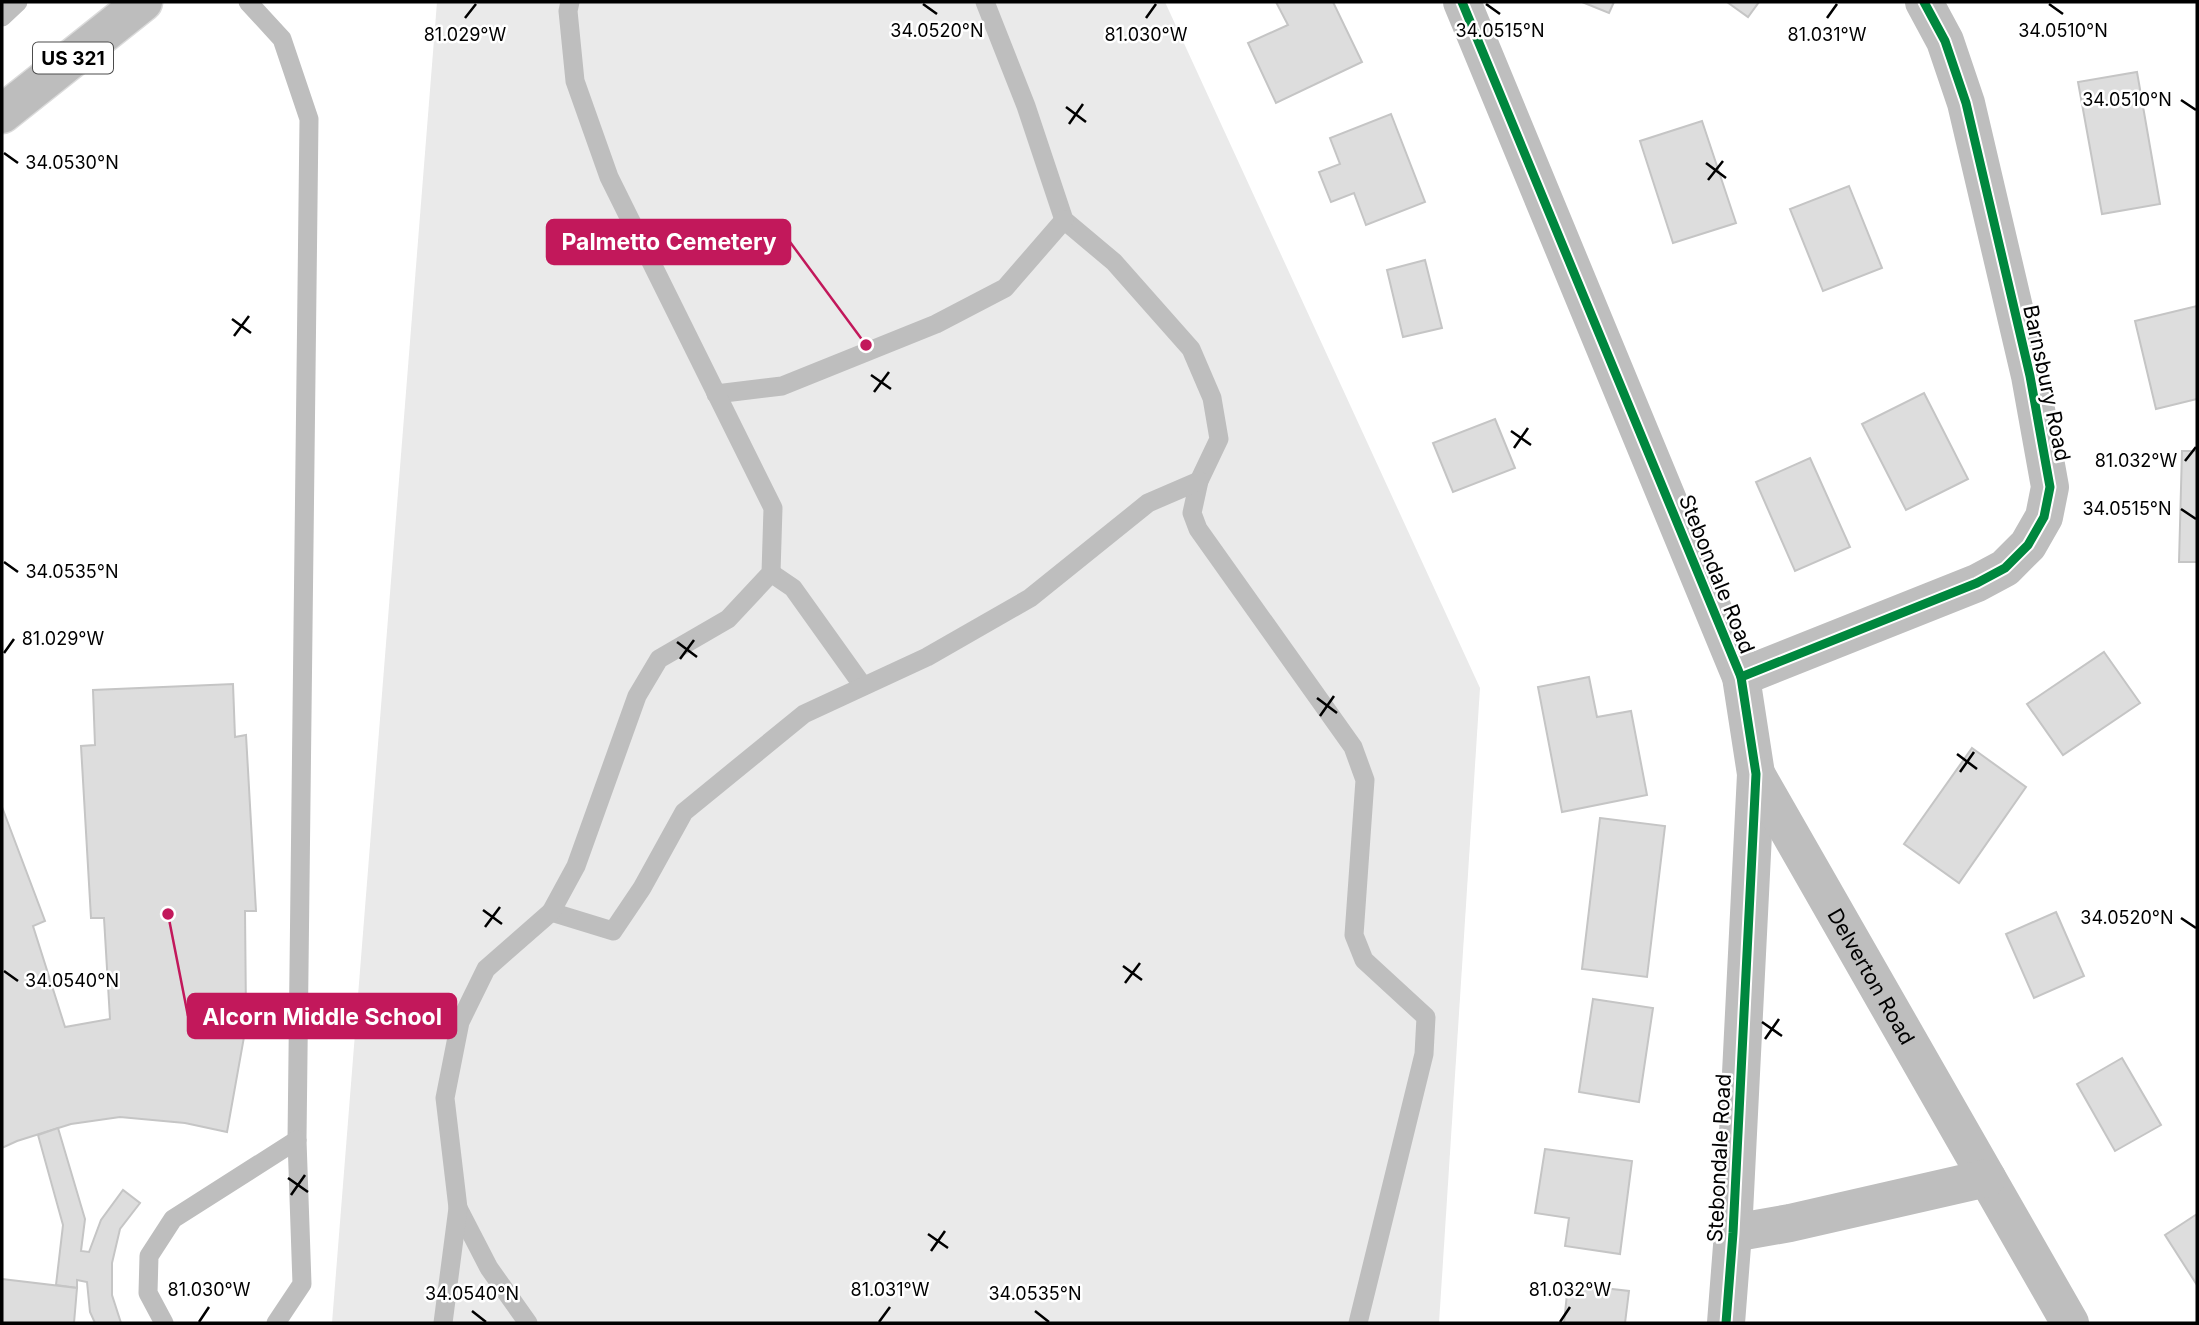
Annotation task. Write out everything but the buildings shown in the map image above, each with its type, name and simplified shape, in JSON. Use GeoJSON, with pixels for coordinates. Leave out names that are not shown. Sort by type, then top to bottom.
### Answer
{"type":"FeatureCollection","features":[{"type":"Feature","properties":{"kind":"main road","name":"US 321"},"geometry":{"type":"LineString","coordinates":[[2,114],[144,2]]}},
{"type":"Feature","properties":{"kind":"street","name":"Stebondale Road"},"geometry":{"type":"LineString","coordinates":[[1462,2],[1741,677],[1756,774],[1726,1323]]}},
{"type":"Feature","properties":{"kind":"street","name":"Barnsbury Road"},"geometry":{"type":"LineString","coordinates":[[1741,677],[1977,583],[2005,568],[2028,545],[2044,517],[2050,487],[2029,376],[1966,103],[1945,41],[1924,2]]}},
{"type":"Feature","properties":{"kind":"street","name":"Delverton Road"},"geometry":{"type":"LineString","coordinates":[[1756,774],[2070,1323]]}},
{"type":"Feature","properties":{"kind":"street"},"geometry":{"type":"LineString","coordinates":[[1733,1233],[1790,1223],[1987,1178]]}},
{"type":"Feature","properties":{"kind":"lane"},"geometry":{"type":"LineString","coordinates":[[2,17],[18,2]]}},
{"type":"Feature","properties":{"kind":"lane"},"geometry":{"type":"LineString","coordinates":[[248,2],[282,39],[309,119],[297,1140],[302,1284],[276,1323]]}},
{"type":"Feature","properties":{"kind":"lane"},"geometry":{"type":"LineString","coordinates":[[443,1323],[458,1208],[445,1098],[460,1022],[486,969],[551,912],[576,866],[637,696],[659,659],[728,619],[771,573],[773,508],[609,177],[575,81],[568,11],[570,2]]}},
{"type":"Feature","properties":{"kind":"lane"},"geometry":{"type":"LineString","coordinates":[[985,2],[1026,106],[1065,220],[1114,262],[1191,349],[1212,398],[1219,439],[1199,481],[1192,513],[1198,529],[1353,747],[1365,780],[1354,935],[1363,960],[1426,1017],[1424,1054],[1358,1323]]}},
{"type":"Feature","properties":{"kind":"lane"},"geometry":{"type":"LineString","coordinates":[[716,394],[782,386],[936,324],[1005,288],[1065,220]]}},
{"type":"Feature","properties":{"kind":"lane"},"geometry":{"type":"LineString","coordinates":[[551,912],[614,932],[684,812],[804,714],[928,657],[1031,598],[1148,503],[1199,481]]}},
{"type":"Feature","properties":{"kind":"lane"},"geometry":{"type":"LineString","coordinates":[[771,573],[793,588],[863,686]]}},
{"type":"Feature","properties":{"kind":"lane"},"geometry":{"type":"LineString","coordinates":[[164,1323],[148,1293],[149,1256],[173,1219],[297,1140]]}},
{"type":"Feature","properties":{"kind":"lane"},"geometry":{"type":"LineString","coordinates":[[458,1208],[489,1268],[528,1323]]}},
{"type":"Feature","properties":{"kind":"shaded area"},"geometry":{"type":"Polygon","coordinates":[[[437,2],[1165,2],[1480,688],[1439,1323],[332,1323],[437,2]]]}},
{"type":"Feature","properties":{"kind":"cycle path"},"geometry":{"type":"LineString","coordinates":[[1462,2],[1741,677],[1756,774],[1726,1323]]}},
{"type":"Feature","properties":{"kind":"cycle path"},"geometry":{"type":"LineString","coordinates":[[1741,677],[1977,583],[2005,568],[2028,545],[2044,517],[2050,487],[2030,376],[1966,103],[1945,41],[1924,2]]}},
{"type":"Feature","properties":{"kind":"place","name":"Palmetto Cemetery"},"geometry":{"type":"Point","coordinates":[866,345]}},
{"type":"Feature","properties":{"kind":"place","name":"Alcorn Middle School"},"geometry":{"type":"Point","coordinates":[168,914]}}]}
